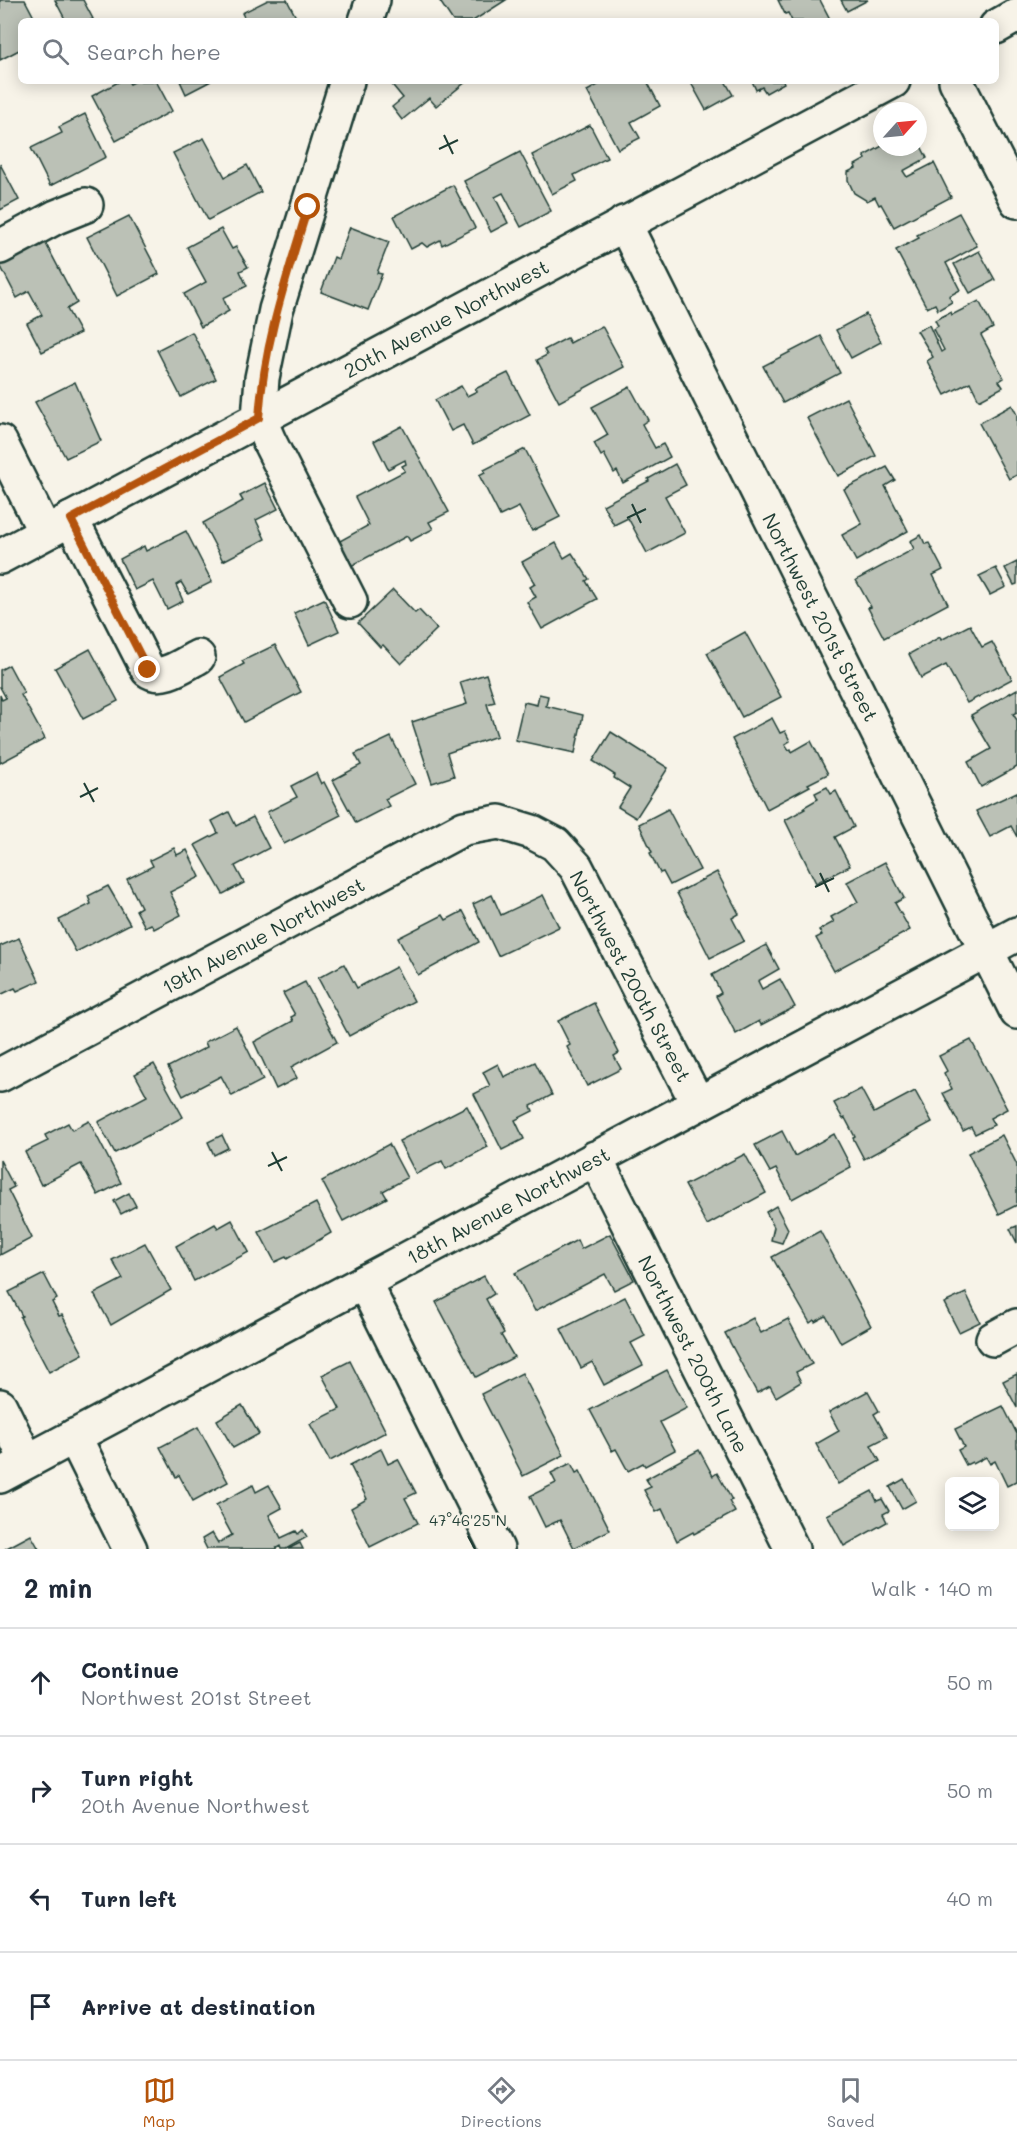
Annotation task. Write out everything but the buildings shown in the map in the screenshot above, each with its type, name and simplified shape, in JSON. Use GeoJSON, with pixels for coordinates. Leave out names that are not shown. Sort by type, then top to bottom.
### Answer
{"type":"FeatureCollection","features":[{"type":"Feature","properties":{"kind":"street"},"geometry":{"type":"LineString","coordinates":[[367,18],[373,0]]}},
{"type":"Feature","properties":{"kind":"street"},"geometry":{"type":"LineString","coordinates":[[999,25],[1017,15]]}},
{"type":"Feature","properties":{"kind":"street"},"geometry":{"type":"LineString","coordinates":[[346,84],[276,310],[262,378],[259,418],[350,602]]}},
{"type":"Feature","properties":{"kind":"street","name":"20th Avenue Northwest"},"geometry":{"type":"LineString","coordinates":[[0,557],[887,84]]}},
{"type":"Feature","properties":{"kind":"street"},"geometry":{"type":"LineString","coordinates":[[958,84],[1017,201]]}},
{"type":"Feature","properties":{"kind":"street"},"geometry":{"type":"LineString","coordinates":[[0,247],[86,205]]}},
{"type":"Feature","properties":{"kind":"street","name":"Northwest 201st Street"},"geometry":{"type":"LineString","coordinates":[[624,223],[1017,1012]]}},
{"type":"Feature","properties":{"kind":"street"},"geometry":{"type":"LineString","coordinates":[[0,442],[58,526],[148,670],[153,674],[161,675],[198,657]]}},
{"type":"Feature","properties":{"kind":"street","name":"19th Avenue Northwest"},"geometry":{"type":"LineString","coordinates":[[0,1075],[464,828],[499,822],[532,831]]}},
{"type":"Feature","properties":{"kind":"street","name":"Northwest 200th Street"},"geometry":{"type":"LineString","coordinates":[[532,831],[555,844],[576,867],[698,1104]]}},
{"type":"Feature","properties":{"kind":"street","name":"18th Avenue Northwest"},"geometry":{"type":"LineString","coordinates":[[13,1469],[1017,934]]}},
{"type":"Feature","properties":{"kind":"street","name":"Northwest 200th Lane"},"geometry":{"type":"LineString","coordinates":[[595,1158],[792,1549]]}},
{"type":"Feature","properties":{"kind":"street"},"geometry":{"type":"LineString","coordinates":[[364,1282],[497,1549]]}},
{"type":"Feature","properties":{"kind":"street"},"geometry":{"type":"LineString","coordinates":[[0,1406],[13,1469]]}},
{"type":"Feature","properties":{"kind":"street"},"geometry":{"type":"LineString","coordinates":[[74,1436],[130,1549]]}},
{"type":"Feature","properties":{"kind":"route"},"geometry":{"type":"LineString","coordinates":[[148,670],[71,519],[259,418],[262,378],[276,310],[308,207]]}}]}
